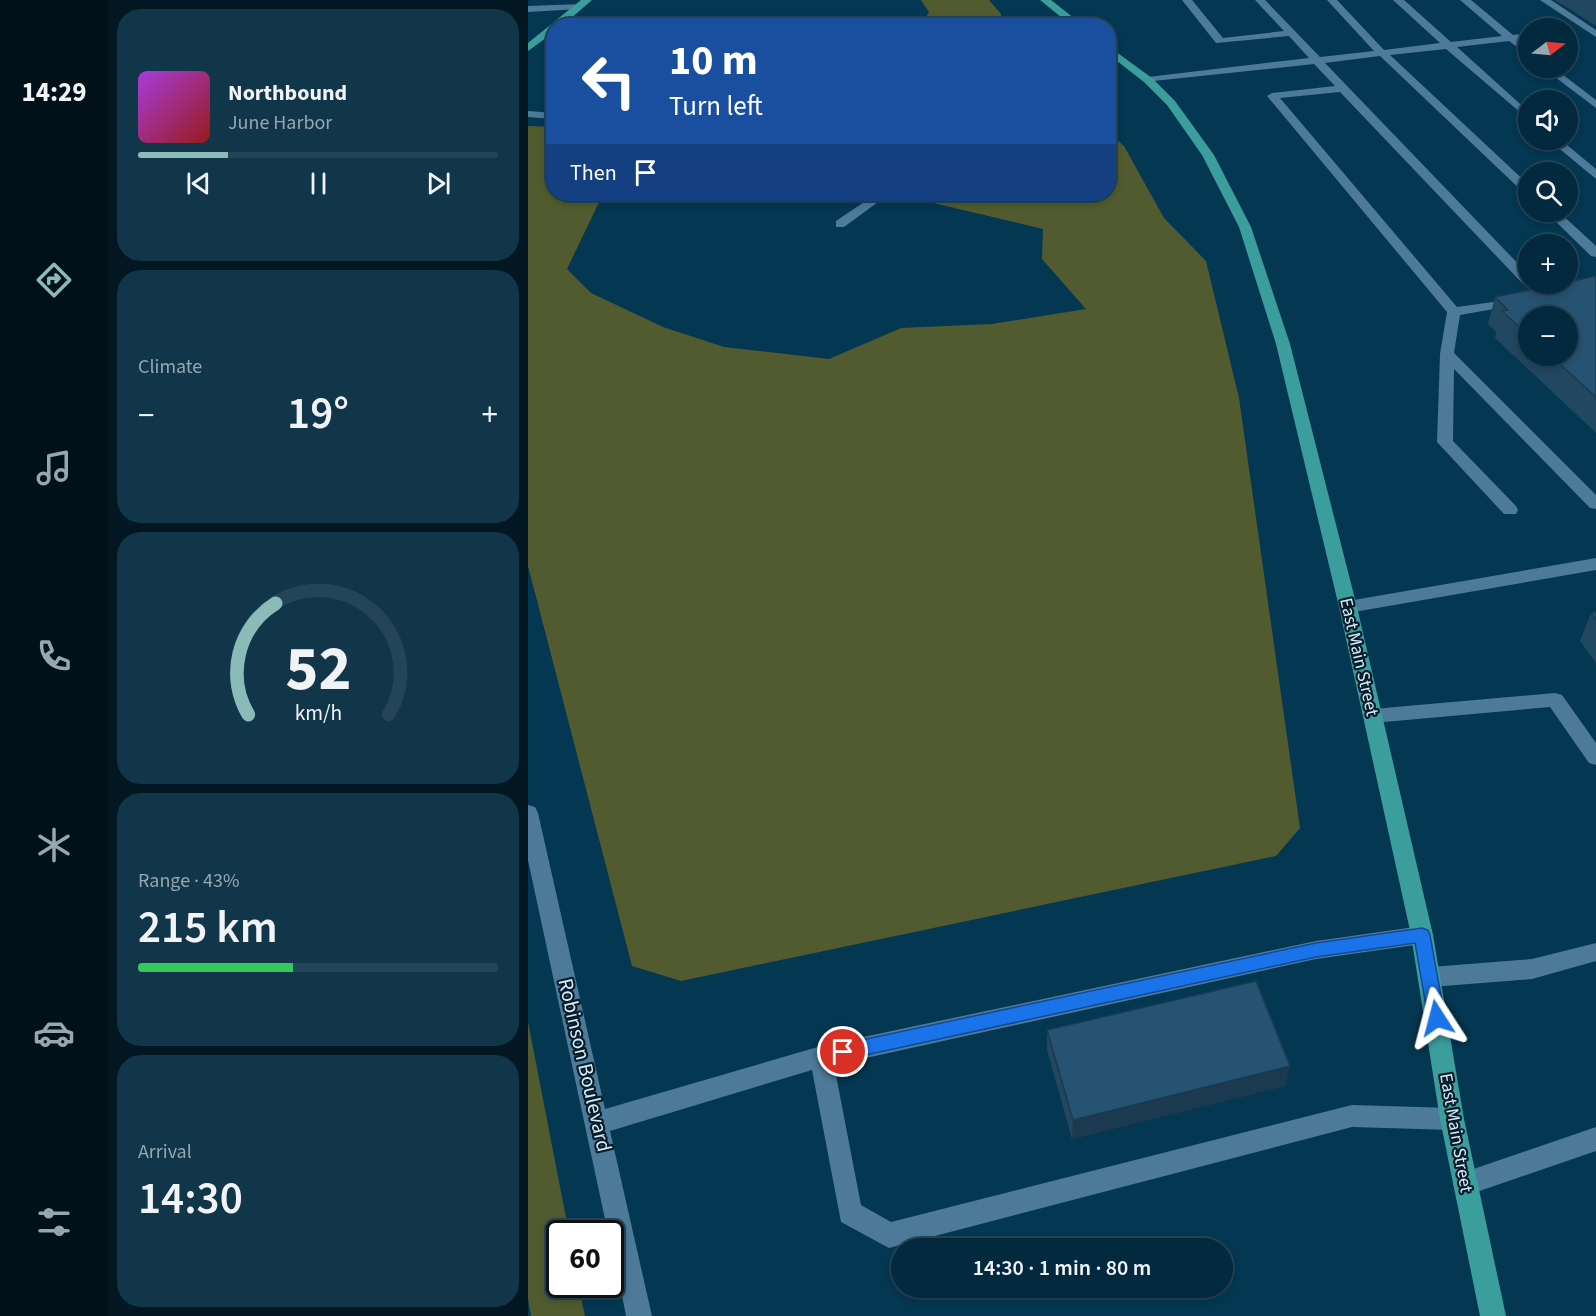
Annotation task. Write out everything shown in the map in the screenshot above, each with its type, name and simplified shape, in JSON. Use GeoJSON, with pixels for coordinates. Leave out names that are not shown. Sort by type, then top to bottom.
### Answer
{"type":"FeatureCollection","features":[{"type":"Feature","properties":{"kind":"main road"},"geometry":{"type":"LineString","coordinates":[[1045,0],[1069,18]]}},
{"type":"Feature","properties":{"kind":"main road"},"geometry":{"type":"LineString","coordinates":[[564,18],[583,3]]}},
{"type":"Feature","properties":{"kind":"main road"},"geometry":{"type":"LineString","coordinates":[[528,48],[546,33]]}},
{"type":"Feature","properties":{"kind":"main road","name":"East Main Street"},"geometry":{"type":"LineString","coordinates":[[1116,55],[1148,80],[1171,103],[1209,155],[1245,227],[1283,344],[1348,607],[1422,935],[1431,977],[1452,1119],[1493,1316]]}},
{"type":"Feature","properties":{"kind":"street"},"geometry":{"type":"LineString","coordinates":[[1187,0],[1220,41],[1291,33]]}},
{"type":"Feature","properties":{"kind":"street"},"geometry":{"type":"LineString","coordinates":[[1260,0],[1518,273]]}},
{"type":"Feature","properties":{"kind":"street"},"geometry":{"type":"LineString","coordinates":[[1332,0],[1382,53],[1518,181]]}},
{"type":"Feature","properties":{"kind":"street"},"geometry":{"type":"LineString","coordinates":[[1398,0],[1518,107]]}},
{"type":"Feature","properties":{"kind":"street"},"geometry":{"type":"LineString","coordinates":[[1465,0],[1518,44]]}},
{"type":"Feature","properties":{"kind":"street"},"geometry":{"type":"LineString","coordinates":[[1545,0],[1592,32]]}},
{"type":"Feature","properties":{"kind":"street"},"geometry":{"type":"LineString","coordinates":[[528,9],[583,3]]}},
{"type":"Feature","properties":{"kind":"street"},"geometry":{"type":"LineString","coordinates":[[1148,80],[1518,37]]}},
{"type":"Feature","properties":{"kind":"street"},"geometry":{"type":"LineString","coordinates":[[1561,78],[1596,105]]}},
{"type":"Feature","properties":{"kind":"street"},"geometry":{"type":"LineString","coordinates":[[1343,88],[1272,96],[1454,312],[1447,354],[1445,442],[1510,510]]}},
{"type":"Feature","properties":{"kind":"street"},"geometry":{"type":"LineString","coordinates":[[528,114],[546,115]]}},
{"type":"Feature","properties":{"kind":"street"},"geometry":{"type":"LineString","coordinates":[[1567,150],[1596,175]]}},
{"type":"Feature","properties":{"kind":"street"},"geometry":{"type":"LineString","coordinates":[[840,224],[873,201]]}},
{"type":"Feature","properties":{"kind":"street"},"geometry":{"type":"LineString","coordinates":[[1563,222],[1596,253]]}},
{"type":"Feature","properties":{"kind":"street"},"geometry":{"type":"LineString","coordinates":[[1454,312],[1518,292]]}},
{"type":"Feature","properties":{"kind":"street"},"geometry":{"type":"LineString","coordinates":[[1447,354],[1596,504]]}},
{"type":"Feature","properties":{"kind":"street"},"geometry":{"type":"LineString","coordinates":[[1348,607],[1596,564]]}},
{"type":"Feature","properties":{"kind":"street"},"geometry":{"type":"LineString","coordinates":[[1373,716],[1555,700],[1596,758]]}},
{"type":"Feature","properties":{"kind":"street","name":"Robinson Boulevard"},"geometry":{"type":"LineString","coordinates":[[528,813],[639,1316]]}},
{"type":"Feature","properties":{"kind":"street"},"geometry":{"type":"LineString","coordinates":[[598,1123],[821,1057],[1316,950],[1422,935]]}},
{"type":"Feature","properties":{"kind":"street"},"geometry":{"type":"LineString","coordinates":[[1431,977],[1532,969],[1596,952]]}},
{"type":"Feature","properties":{"kind":"street"},"geometry":{"type":"LineString","coordinates":[[821,1057],[850,1214],[889,1235],[1352,1116],[1452,1119]]}},
{"type":"Feature","properties":{"kind":"street"},"geometry":{"type":"LineString","coordinates":[[1465,1184],[1596,1138]]}},
{"type":"Feature","properties":{"kind":"green space"},"geometry":{"type":"Polygon","coordinates":[[[921,0],[989,0],[1002,18],[926,18],[929,12],[921,0]]]}},
{"type":"Feature","properties":{"kind":"green space"},"geometry":{"type":"Polygon","coordinates":[[[528,126],[546,127],[546,201],[600,201],[567,269],[591,293],[663,327],[724,347],[829,359],[901,328],[992,324],[1086,309],[1042,259],[1043,229],[925,201],[1116,201],[1116,139],[1124,146],[1164,218],[1206,261],[1239,398],[1300,828],[1276,856],[681,981],[632,966],[528,566],[528,126]]]}},
{"type":"Feature","properties":{"kind":"green space"},"geometry":{"type":"Polygon","coordinates":[[[528,1022],[566,1220],[546,1220],[546,1298],[581,1298],[585,1316],[531,1316],[528,1299],[528,1022]]]}},
{"type":"Feature","properties":{"kind":"building"},"geometry":{"type":"Polygon","coordinates":[[[1596,276],[1596,397],[1562,366],[1578,366],[1578,306],[1518,306],[1518,326],[1502,311],[1508,310],[1495,297],[1518,292],[1578,294],[1578,280],[1596,276]]]}},
{"type":"Feature","properties":{"kind":"building"},"geometry":{"type":"Polygon","coordinates":[[[1256,981],[1290,1066],[1073,1120],[1047,1030],[1256,981]]]}},
{"type":"Feature","properties":{"kind":"route"},"geometry":{"type":"LineString","coordinates":[[843,1052],[1316,950],[1422,935],[1437,1018]]}}]}
